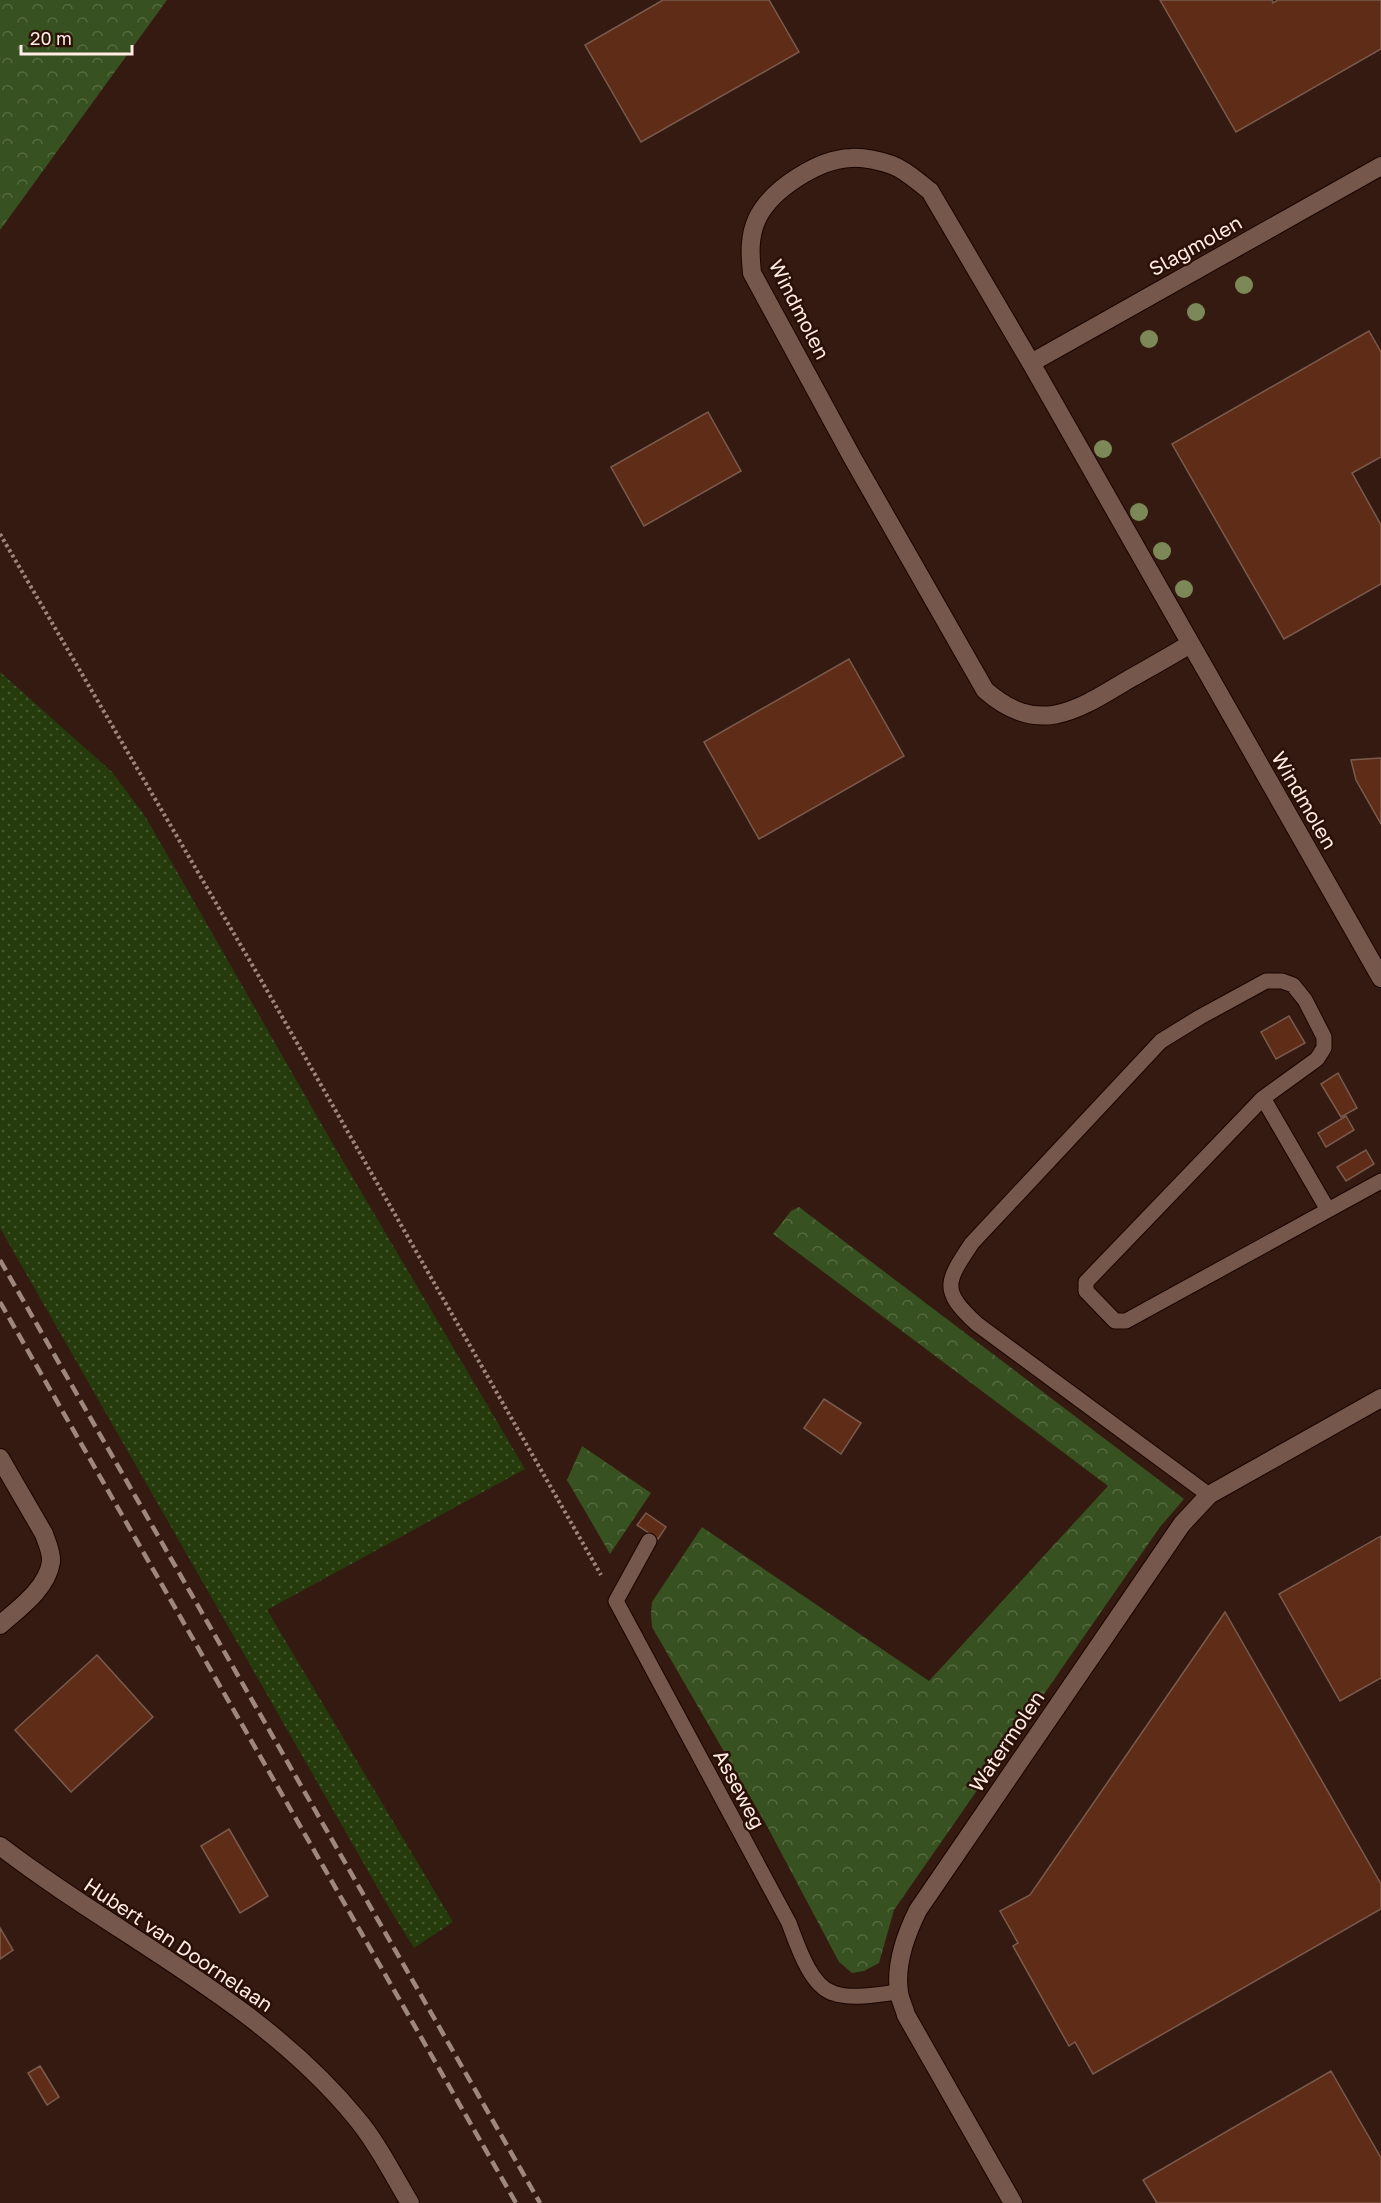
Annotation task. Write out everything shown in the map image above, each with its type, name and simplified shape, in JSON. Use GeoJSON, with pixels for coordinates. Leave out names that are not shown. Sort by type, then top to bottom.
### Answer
{"type":"FeatureCollection","features":[{"type":"Feature","properties":{"kind":"street","name":"Windmolen"},"geometry":{"type":"LineString","coordinates":[[1190,644],[1085,706],[1060,713],[1042,716],[1019,713],[1001,704],[985,690],[858,468],[752,273],[750,245],[758,218],[773,197],[802,175],[827,163],[851,158],[873,160],[894,166],[930,192],[1031,363],[1381,978]]}},
{"type":"Feature","properties":{"kind":"street","name":"Slagmolen"},"geometry":{"type":"LineString","coordinates":[[1031,363],[1381,166]]}},
{"type":"Feature","properties":{"kind":"street","name":"Watermolen"},"geometry":{"type":"LineString","coordinates":[[1013,2203],[906,2015],[899,1992],[899,1972],[908,1929],[918,1910],[1182,1524],[1209,1496],[1381,1398]]}},
{"type":"Feature","properties":{"kind":"street"},"geometry":{"type":"LineString","coordinates":[[0,1458],[44,1534],[51,1562],[35,1592],[0,1625]]}},
{"type":"Feature","properties":{"kind":"street","name":"Hubert van Doornelaan"},"geometry":{"type":"LineString","coordinates":[[0,1846],[57,1889],[207,1986],[278,2040],[318,2077],[357,2119],[379,2150],[410,2203]]}},
{"type":"Feature","properties":{"kind":"lane"},"geometry":{"type":"LineString","coordinates":[[1209,1496],[977,1324],[954,1301],[950,1287],[952,1273],[972,1243],[1161,1041],[1266,981],[1282,981],[1293,986],[1305,1000],[1324,1037],[1324,1048],[1317,1059],[1263,1098],[1086,1282],[1086,1291],[1115,1321],[1126,1321],[1381,1181]]}},
{"type":"Feature","properties":{"kind":"lane"},"geometry":{"type":"LineString","coordinates":[[1263,1098],[1328,1210]]}},
{"type":"Feature","properties":{"kind":"lane"},"geometry":{"type":"LineString","coordinates":[[616,1602],[649,1541]]}},
{"type":"Feature","properties":{"kind":"lane","name":"Asseweg"},"geometry":{"type":"LineString","coordinates":[[616,1602],[789,1923],[806,1965],[814,1978],[823,1989],[843,1995],[899,1992]]}},
{"type":"Feature","properties":{"kind":"path"},"geometry":{"type":"LineString","coordinates":[[0,534],[261,980],[616,1602]]}},
{"type":"Feature","properties":{"kind":"green space"},"geometry":{"type":"Polygon","coordinates":[[[0,0],[167,0],[0,230],[0,0]]]}},
{"type":"Feature","properties":{"kind":"green space"},"geometry":{"type":"Polygon","coordinates":[[[0,672],[112,772],[145,816],[330,1139],[525,1469],[267,1610],[453,1922],[414,1948],[0,1228],[0,672]]]}},
{"type":"Feature","properties":{"kind":"green space"},"geometry":{"type":"Polygon","coordinates":[[[799,1207],[1184,1499],[1160,1527],[894,1910],[879,1963],[864,1971],[852,1973],[839,1962],[767,1826],[652,1627],[652,1602],[702,1527],[929,1681],[1108,1486],[773,1234],[791,1211],[799,1207]]]}},
{"type":"Feature","properties":{"kind":"green space"},"geometry":{"type":"Polygon","coordinates":[[[582,1446],[651,1493],[610,1554],[567,1480],[582,1446]]]}},
{"type":"Feature","properties":{"kind":"building"},"geometry":{"type":"Polygon","coordinates":[[[663,0],[769,0],[799,52],[641,142],[585,45],[663,0]]]}},
{"type":"Feature","properties":{"kind":"building"},"geometry":{"type":"Polygon","coordinates":[[[1160,0],[1272,0],[1273,3],[1278,0],[1381,0],[1381,49],[1236,132],[1160,0]]]}},
{"type":"Feature","properties":{"kind":"building"},"geometry":{"type":"Polygon","coordinates":[[[1369,331],[1381,352],[1381,457],[1352,473],[1381,525],[1381,584],[1284,639],[1172,444],[1369,331]]]}},
{"type":"Feature","properties":{"kind":"building"},"geometry":{"type":"Polygon","coordinates":[[[708,412],[741,471],[644,526],[611,467],[708,412]]]}},
{"type":"Feature","properties":{"kind":"building"},"geometry":{"type":"Polygon","coordinates":[[[849,659],[904,756],[759,839],[704,742],[849,659]]]}},
{"type":"Feature","properties":{"kind":"building"},"geometry":{"type":"Polygon","coordinates":[[[1381,758],[1381,824],[1356,780],[1351,760],[1381,758]]]}},
{"type":"Feature","properties":{"kind":"building"},"geometry":{"type":"Polygon","coordinates":[[[1289,1016],[1305,1043],[1276,1059],[1261,1032],[1289,1016]]]}},
{"type":"Feature","properties":{"kind":"building"},"geometry":{"type":"Polygon","coordinates":[[[1338,1073],[1357,1108],[1341,1117],[1321,1084],[1338,1073]]]}},
{"type":"Feature","properties":{"kind":"building"},"geometry":{"type":"Polygon","coordinates":[[[1346,1116],[1354,1130],[1326,1147],[1318,1133],[1346,1116]]]}},
{"type":"Feature","properties":{"kind":"building"},"geometry":{"type":"Polygon","coordinates":[[[1366,1150],[1374,1164],[1346,1181],[1337,1167],[1366,1150]]]}},
{"type":"Feature","properties":{"kind":"building"},"geometry":{"type":"Polygon","coordinates":[[[824,1399],[861,1423],[841,1454],[804,1428],[824,1399]]]}},
{"type":"Feature","properties":{"kind":"building"},"geometry":{"type":"Polygon","coordinates":[[[646,1513],[666,1527],[658,1539],[637,1525],[646,1513]]]}},
{"type":"Feature","properties":{"kind":"building"},"geometry":{"type":"Polygon","coordinates":[[[1381,1536],[1381,1678],[1340,1701],[1279,1594],[1381,1536]]]}},
{"type":"Feature","properties":{"kind":"building"},"geometry":{"type":"Polygon","coordinates":[[[1225,1612],[1381,1884],[1381,1909],[1093,2074],[1075,2042],[1069,2046],[1013,1946],[1018,1943],[1000,1911],[1030,1895],[1225,1612]]]}},
{"type":"Feature","properties":{"kind":"building"},"geometry":{"type":"Polygon","coordinates":[[[97,1655],[153,1717],[71,1792],[15,1730],[97,1655]]]}},
{"type":"Feature","properties":{"kind":"building"},"geometry":{"type":"Polygon","coordinates":[[[229,1829],[268,1896],[240,1913],[201,1846],[229,1829]]]}},
{"type":"Feature","properties":{"kind":"building"},"geometry":{"type":"Polygon","coordinates":[[[0,1928],[13,1950],[0,1959],[0,1928]]]}},
{"type":"Feature","properties":{"kind":"building"},"geometry":{"type":"Polygon","coordinates":[[[40,2066],[59,2097],[47,2105],[28,2073],[40,2066]]]}},
{"type":"Feature","properties":{"kind":"building"},"geometry":{"type":"Polygon","coordinates":[[[1331,2071],[1381,2158],[1381,2203],[1157,2203],[1143,2180],[1331,2071]]]}},
{"type":"Feature","properties":{"kind":"railway"},"geometry":{"type":"LineString","coordinates":[[0,1260],[540,2203]]}},
{"type":"Feature","properties":{"kind":"railway"},"geometry":{"type":"LineString","coordinates":[[0,1302],[516,2203]]}}]}
